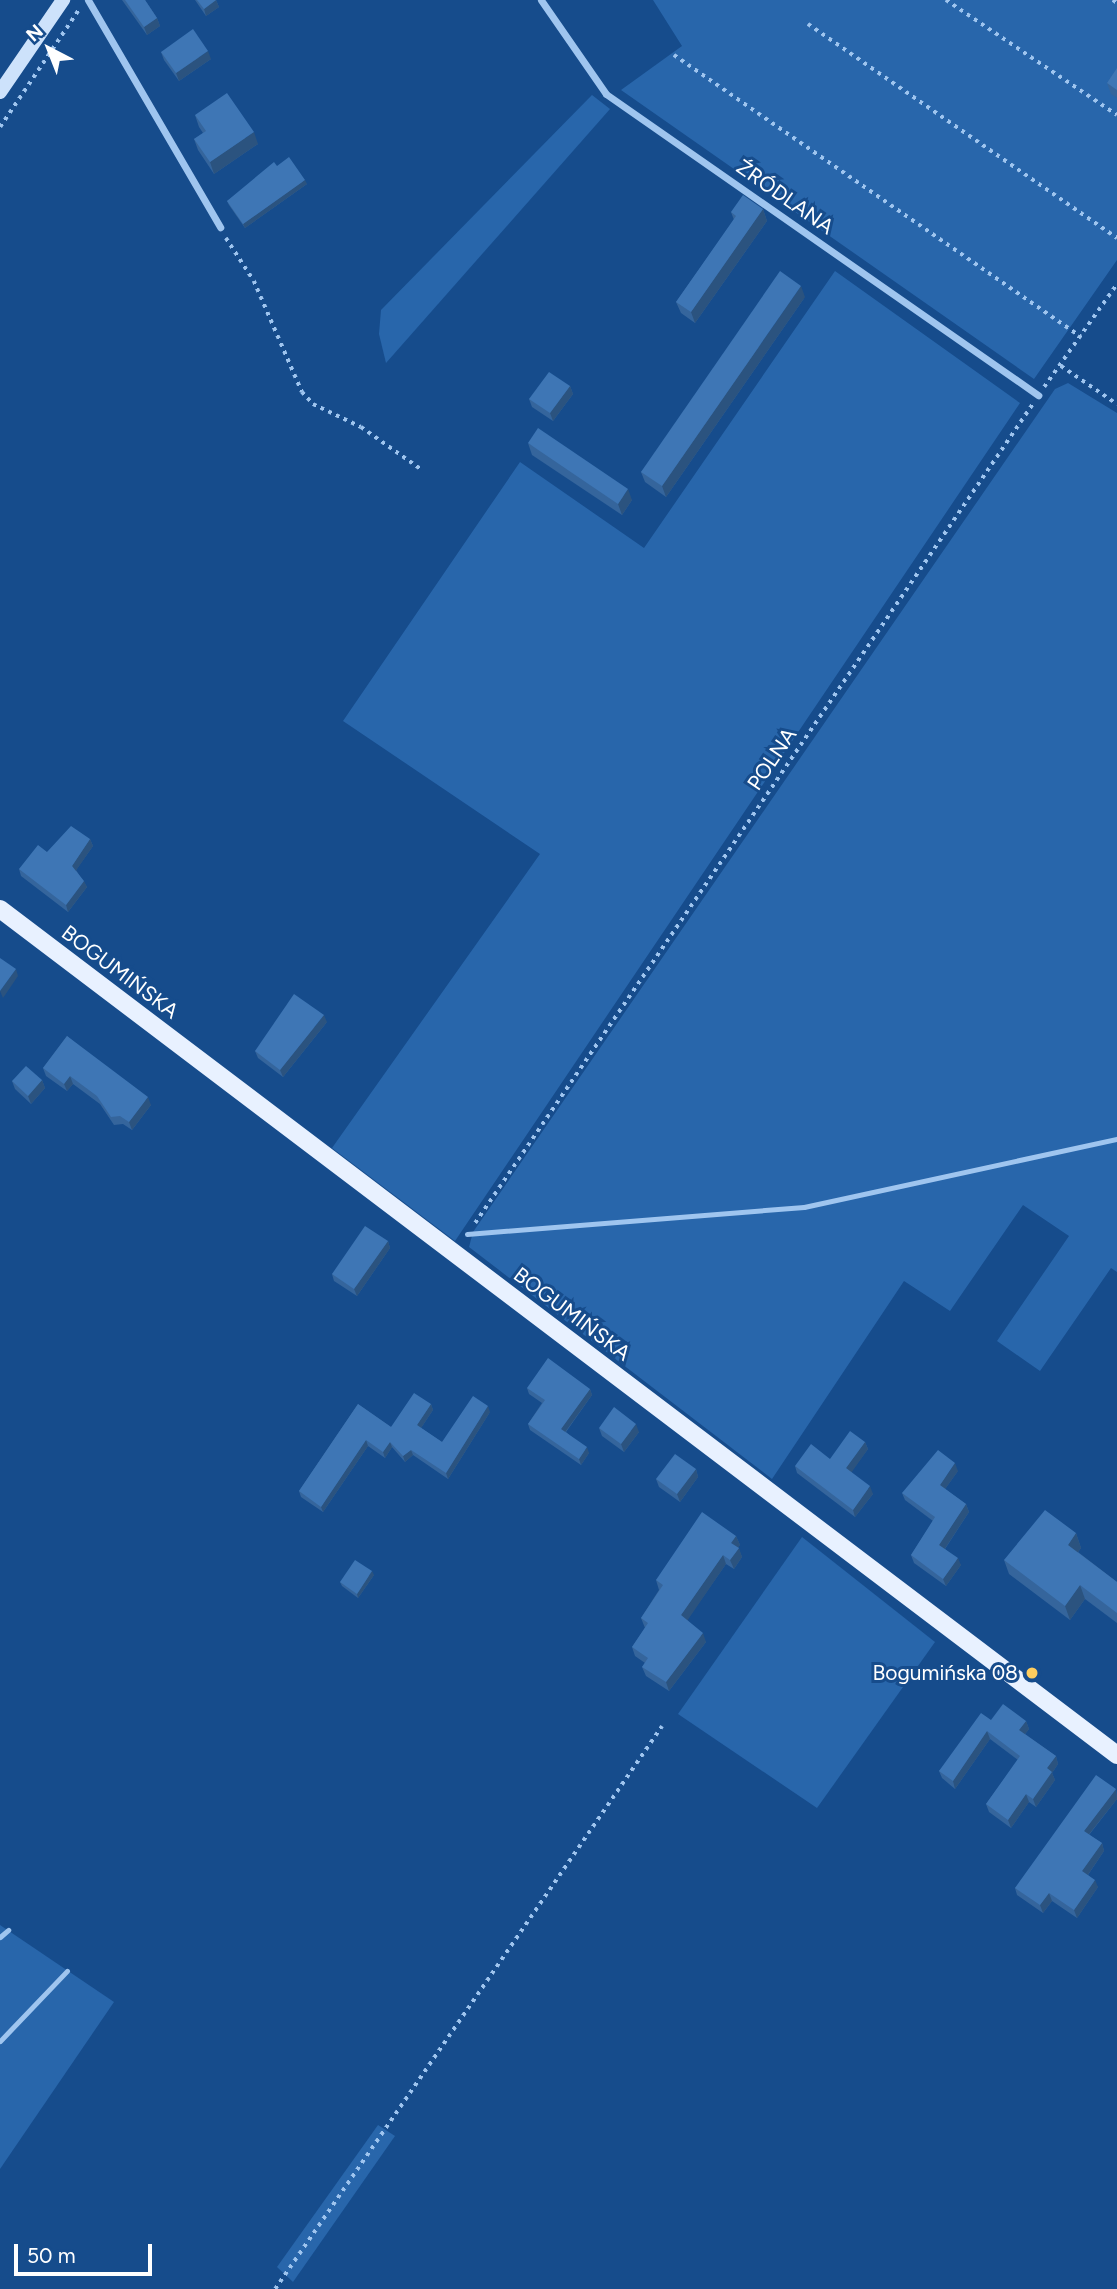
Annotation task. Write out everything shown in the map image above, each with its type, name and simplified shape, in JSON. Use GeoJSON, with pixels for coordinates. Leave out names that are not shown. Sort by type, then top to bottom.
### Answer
{"type":"FeatureCollection","features":[{"type":"Feature","properties":{"kind":"main road"},"geometry":{"type":"LineString","coordinates":[[0,92],[63,0]]}},
{"type":"Feature","properties":{"kind":"main road","name":"BOGUMIŃSKA"},"geometry":{"type":"LineString","coordinates":[[2,916],[1117,1755]]}},
{"type":"Feature","properties":{"kind":"street"},"geometry":{"type":"LineString","coordinates":[[87,0],[220,227]]}},
{"type":"Feature","properties":{"kind":"street","name":"ŹRÓDLANA"},"geometry":{"type":"LineString","coordinates":[[541,0],[606,94],[1038,395]]}},
{"type":"Feature","properties":{"kind":"lane"},"geometry":{"type":"LineString","coordinates":[[467,1234],[804,1207],[1117,1139]]}},
{"type":"Feature","properties":{"kind":"lane"},"geometry":{"type":"LineString","coordinates":[[0,1937],[8,1930]]}},
{"type":"Feature","properties":{"kind":"lane"},"geometry":{"type":"LineString","coordinates":[[0,2041],[67,1971]]}},
{"type":"Feature","properties":{"kind":"path"},"geometry":{"type":"LineString","coordinates":[[0,127],[87,0]]}},
{"type":"Feature","properties":{"kind":"path"},"geometry":{"type":"LineString","coordinates":[[946,0],[1117,115]]}},
{"type":"Feature","properties":{"kind":"path"},"geometry":{"type":"LineString","coordinates":[[808,24],[1117,238]]}},
{"type":"Feature","properties":{"kind":"path"},"geometry":{"type":"LineString","coordinates":[[674,55],[1081,337]]}},
{"type":"Feature","properties":{"kind":"path"},"geometry":{"type":"LineString","coordinates":[[220,227],[254,281],[302,392],[313,404],[361,428],[422,470]]}},
{"type":"Feature","properties":{"kind":"path","name":"POLNA"},"geometry":{"type":"LineString","coordinates":[[467,1234],[1038,395],[1117,284]]}},
{"type":"Feature","properties":{"kind":"path"},"geometry":{"type":"LineString","coordinates":[[1061,366],[1117,404]]}},
{"type":"Feature","properties":{"kind":"path"},"geometry":{"type":"LineString","coordinates":[[275,2289],[662,1726]]}},
{"type":"Feature","properties":{"kind":"shaded area"},"geometry":{"type":"Polygon","coordinates":[[[653,0],[1117,0],[1117,260],[1034,379],[621,90],[682,46],[653,0]]]}},
{"type":"Feature","properties":{"kind":"shaded area"},"geometry":{"type":"Polygon","coordinates":[[[592,95],[610,109],[386,363],[379,334],[381,310],[592,95]]]}},
{"type":"Feature","properties":{"kind":"shaded area"},"geometry":{"type":"Polygon","coordinates":[[[835,271],[1020,403],[455,1241],[332,1148],[540,854],[343,721],[520,462],[644,548],[835,271]]]}},
{"type":"Feature","properties":{"kind":"shaded area"},"geometry":{"type":"Polygon","coordinates":[[[1068,383],[1117,413],[1117,1272],[1111,1268],[1040,1371],[997,1341],[1069,1236],[1023,1205],[950,1311],[904,1281],[772,1479],[469,1247],[473,1232],[1055,389],[1068,383]]]}},
{"type":"Feature","properties":{"kind":"shaded area"},"geometry":{"type":"Polygon","coordinates":[[[802,1537],[935,1642],[817,1808],[678,1714],[802,1537]]]}},
{"type":"Feature","properties":{"kind":"shaded area"},"geometry":{"type":"Polygon","coordinates":[[[0,1925],[114,2002],[0,2169],[0,1925]]]}},
{"type":"Feature","properties":{"kind":"shaded area"},"geometry":{"type":"Polygon","coordinates":[[[378,2125],[395,2136],[293,2282],[277,2267],[378,2125]]]}},
{"type":"Feature","properties":{"kind":"building"},"geometry":{"type":"Polygon","coordinates":[[[125,0],[145,0],[157,18],[144,27],[125,0]]]}},
{"type":"Feature","properties":{"kind":"building"},"geometry":{"type":"Polygon","coordinates":[[[197,0],[216,0],[204,9],[197,0]]]}},
{"type":"Feature","properties":{"kind":"building"},"geometry":{"type":"Polygon","coordinates":[[[193,29],[208,51],[176,73],[161,52],[193,29]]]}},
{"type":"Feature","properties":{"kind":"building"},"geometry":{"type":"Polygon","coordinates":[[[1117,68],[1117,90],[1107,83],[1117,68]]]}},
{"type":"Feature","properties":{"kind":"building"},"geometry":{"type":"Polygon","coordinates":[[[227,93],[254,132],[210,162],[194,139],[206,131],[195,115],[227,93]]]}},
{"type":"Feature","properties":{"kind":"building"},"geometry":{"type":"Polygon","coordinates":[[[289,157],[305,180],[243,224],[227,201],[274,162],[277,166],[289,157]]]}},
{"type":"Feature","properties":{"kind":"building"},"geometry":{"type":"Polygon","coordinates":[[[743,195],[763,209],[691,312],[676,302],[736,216],[731,212],[743,195]]]}},
{"type":"Feature","properties":{"kind":"building"},"geometry":{"type":"Polygon","coordinates":[[[780,271],[801,286],[662,486],[641,472],[780,271]]]}},
{"type":"Feature","properties":{"kind":"building"},"geometry":{"type":"Polygon","coordinates":[[[549,372],[570,386],[550,413],[529,399],[549,372]]]}},
{"type":"Feature","properties":{"kind":"building"},"geometry":{"type":"Polygon","coordinates":[[[538,428],[628,489],[618,504],[528,443],[538,428]]]}},
{"type":"Feature","properties":{"kind":"building"},"geometry":{"type":"Polygon","coordinates":[[[71,826],[90,839],[72,866],[84,881],[66,905],[19,869],[38,845],[47,852],[71,826]]]}},
{"type":"Feature","properties":{"kind":"building"},"geometry":{"type":"Polygon","coordinates":[[[0,958],[16,969],[0,991],[0,958]]]}},
{"type":"Feature","properties":{"kind":"building"},"geometry":{"type":"Polygon","coordinates":[[[294,994],[324,1015],[280,1070],[255,1051],[294,994]]]}},
{"type":"Feature","properties":{"kind":"building"},"geometry":{"type":"Polygon","coordinates":[[[67,1036],[148,1097],[129,1122],[120,1116],[111,1117],[97,1096],[70,1076],[64,1084],[43,1068],[67,1036]]]}},
{"type":"Feature","properties":{"kind":"building"},"geometry":{"type":"Polygon","coordinates":[[[26,1066],[42,1080],[28,1096],[12,1081],[26,1066]]]}},
{"type":"Feature","properties":{"kind":"building"},"geometry":{"type":"Polygon","coordinates":[[[365,1226],[388,1241],[354,1289],[332,1274],[365,1226]]]}},
{"type":"Feature","properties":{"kind":"building"},"geometry":{"type":"Polygon","coordinates":[[[548,1358],[590,1389],[561,1429],[587,1447],[579,1459],[528,1424],[545,1400],[527,1388],[548,1358]]]}},
{"type":"Feature","properties":{"kind":"building"},"geometry":{"type":"Polygon","coordinates":[[[414,1393],[431,1404],[417,1425],[442,1442],[473,1396],[488,1406],[446,1473],[411,1450],[403,1456],[390,1442],[383,1452],[366,1440],[321,1507],[299,1491],[358,1404],[391,1427],[414,1393]]]}},
{"type":"Feature","properties":{"kind":"building"},"geometry":{"type":"Polygon","coordinates":[[[614,1407],[636,1424],[621,1444],[599,1428],[614,1407]]]}},
{"type":"Feature","properties":{"kind":"building"},"geometry":{"type":"Polygon","coordinates":[[[850,1431],[865,1442],[846,1468],[870,1486],[853,1510],[795,1466],[811,1444],[830,1459],[850,1431]]]}},
{"type":"Feature","properties":{"kind":"building"},"geometry":{"type":"Polygon","coordinates":[[[938,1450],[955,1463],[940,1485],[966,1504],[939,1545],[958,1558],[943,1579],[911,1555],[935,1517],[902,1493],[938,1450]]]}},
{"type":"Feature","properties":{"kind":"building"},"geometry":{"type":"Polygon","coordinates":[[[675,1454],[696,1469],[677,1494],[656,1479],[675,1454]]]}},
{"type":"Feature","properties":{"kind":"building"},"geometry":{"type":"Polygon","coordinates":[[[1045,1510],[1076,1533],[1068,1545],[1117,1582],[1117,1613],[1080,1585],[1065,1606],[1004,1560],[1045,1510]]]}},
{"type":"Feature","properties":{"kind":"building"},"geometry":{"type":"Polygon","coordinates":[[[702,1512],[736,1536],[731,1543],[739,1548],[730,1560],[723,1555],[681,1615],[703,1633],[666,1682],[642,1667],[648,1658],[632,1647],[648,1623],[641,1618],[663,1585],[656,1580],[702,1512]]]}},
{"type":"Feature","properties":{"kind":"building"},"geometry":{"type":"Polygon","coordinates":[[[355,1560],[372,1571],[357,1594],[340,1582],[355,1560]]]}},
{"type":"Feature","properties":{"kind":"building"},"geometry":{"type":"Polygon","coordinates":[[[1003,1704],[1026,1721],[1019,1730],[1056,1756],[1047,1768],[1052,1772],[1033,1799],[1026,1794],[1008,1820],[986,1804],[1020,1756],[987,1731],[953,1781],[939,1771],[981,1713],[991,1720],[1003,1704]]]}},
{"type":"Feature","properties":{"kind":"building"},"geometry":{"type":"Polygon","coordinates":[[[1096,1775],[1116,1789],[1084,1831],[1102,1843],[1082,1871],[1095,1880],[1074,1910],[1049,1893],[1040,1905],[1015,1888],[1096,1775]]]}},
{"type":"Feature","properties":{"kind":"place","name":"Bogumińska 08"},"geometry":{"type":"Point","coordinates":[1032,1673]}}]}
